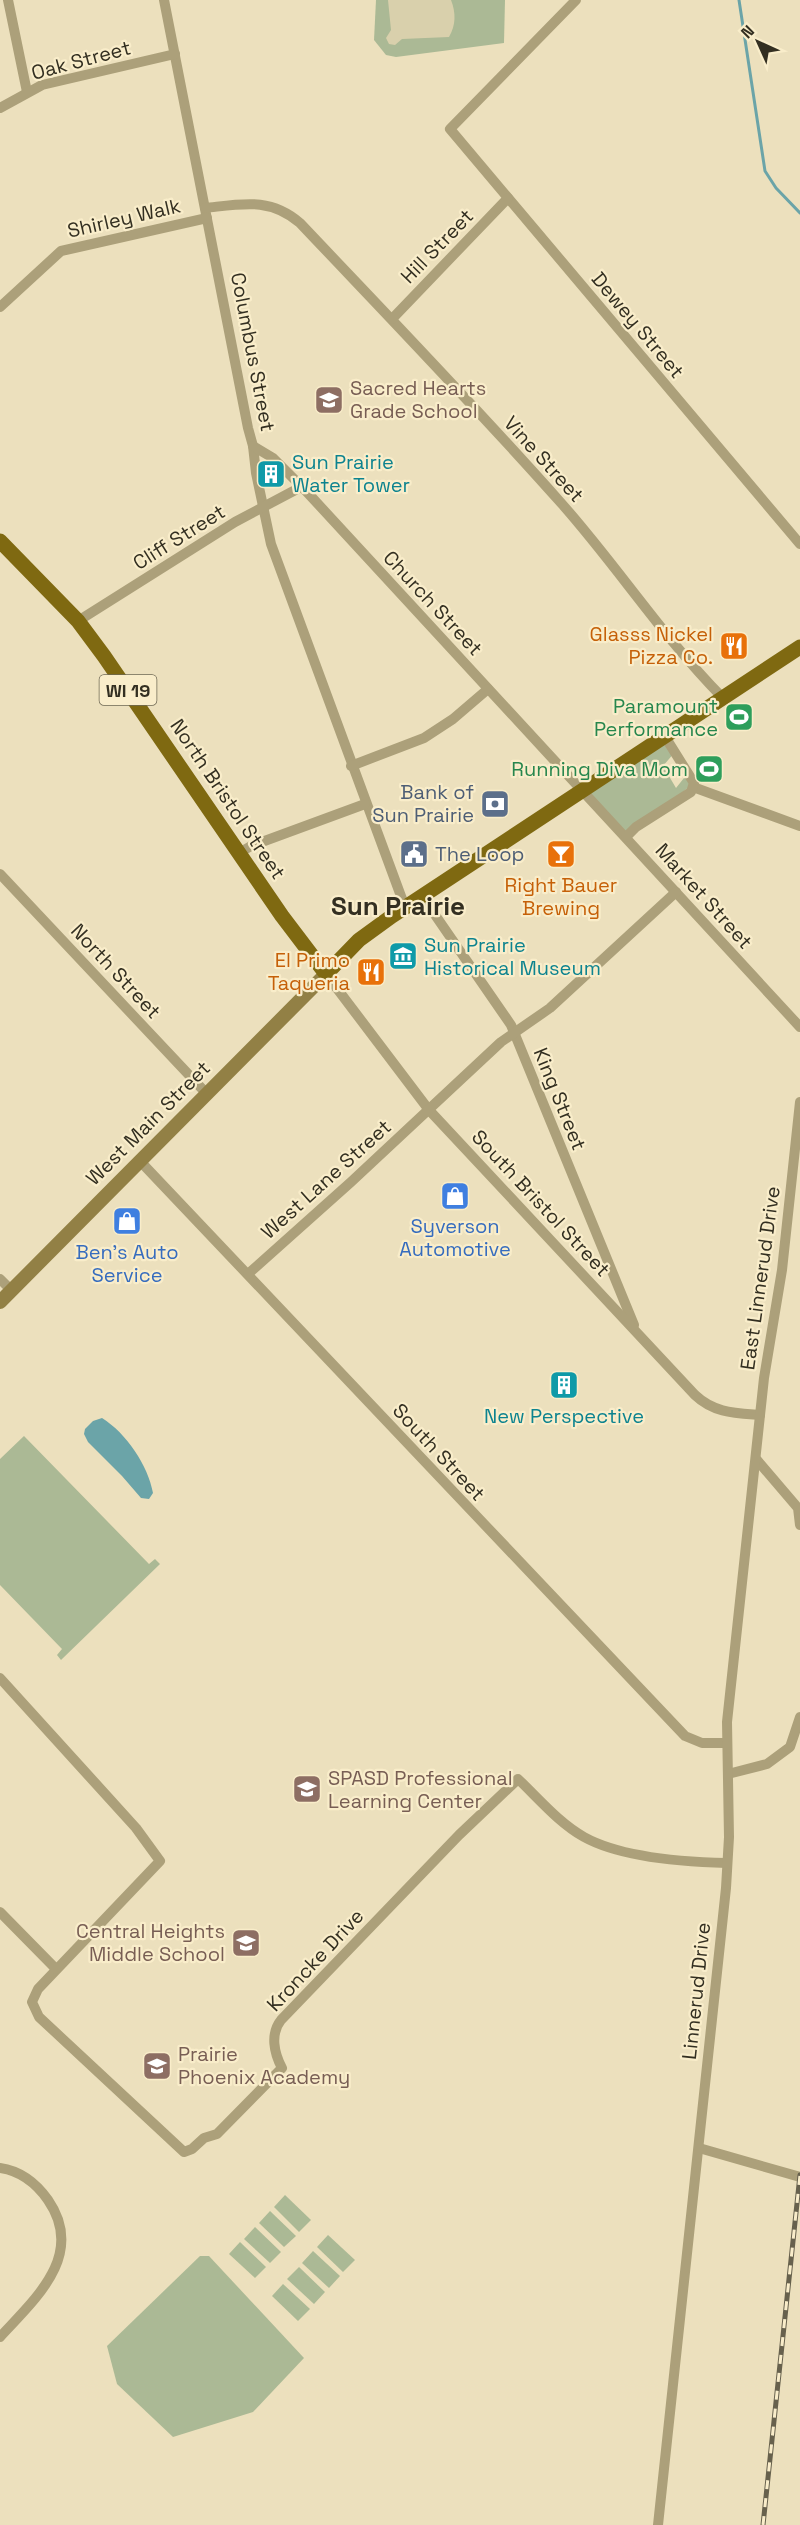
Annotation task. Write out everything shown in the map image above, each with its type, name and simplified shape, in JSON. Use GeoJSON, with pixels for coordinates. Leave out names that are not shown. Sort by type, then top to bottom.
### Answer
{"type":"FeatureCollection","features":[{"type":"Feature","properties":{"kind":"main road","name":"North Bristol Street"},"geometry":{"type":"LineString","coordinates":[[0,541],[78,621],[326,974]]}},
{"type":"Feature","properties":{"kind":"main road"},"geometry":{"type":"LineString","coordinates":[[326,974],[358,940],[405,907],[580,790],[667,740],[722,697],[800,647]]}},
{"type":"Feature","properties":{"kind":"main road","name":"West Main Street"},"geometry":{"type":"LineString","coordinates":[[0,1302],[326,974]]}},
{"type":"Feature","properties":{"kind":"street"},"geometry":{"type":"LineString","coordinates":[[8,0],[27,92]]}},
{"type":"Feature","properties":{"kind":"street","name":"Columbus Street"},"geometry":{"type":"LineString","coordinates":[[164,0],[248,428],[254,446],[262,507],[280,570],[405,907]]}},
{"type":"Feature","properties":{"kind":"street","name":"Dewey Street"},"geometry":{"type":"LineString","coordinates":[[576,0],[450,129],[800,544]]}},
{"type":"Feature","properties":{"kind":"street","name":"Oak Street"},"geometry":{"type":"LineString","coordinates":[[0,108],[42,85],[175,54]]}},
{"type":"Feature","properties":{"kind":"street","name":"Hill Street"},"geometry":{"type":"LineString","coordinates":[[392,320],[508,198]]}},
{"type":"Feature","properties":{"kind":"street","name":"Vine Street"},"geometry":{"type":"LineString","coordinates":[[206,213],[262,205],[284,211],[300,224],[562,504],[722,697]]}},
{"type":"Feature","properties":{"kind":"street","name":"Shirley Walk"},"geometry":{"type":"LineString","coordinates":[[0,307],[61,251],[206,213]]}},
{"type":"Feature","properties":{"kind":"street","name":"Church Street"},"geometry":{"type":"LineString","coordinates":[[254,446],[273,458],[301,487],[580,790]]}},
{"type":"Feature","properties":{"kind":"street","name":"Cliff Street"},"geometry":{"type":"LineString","coordinates":[[78,621],[262,507],[301,487]]}},
{"type":"Feature","properties":{"kind":"street"},"geometry":{"type":"LineString","coordinates":[[351,766],[424,738],[453,718],[488,688]]}},
{"type":"Feature","properties":{"kind":"street"},"geometry":{"type":"LineString","coordinates":[[667,740],[693,784],[800,826]]}},
{"type":"Feature","properties":{"kind":"street"},"geometry":{"type":"LineString","coordinates":[[626,837],[636,827],[691,792],[693,784]]}},
{"type":"Feature","properties":{"kind":"street","name":"Market Street"},"geometry":{"type":"LineString","coordinates":[[580,790],[800,1027]]}},
{"type":"Feature","properties":{"kind":"street"},"geometry":{"type":"LineString","coordinates":[[239,853],[251,846],[365,804]]}},
{"type":"Feature","properties":{"kind":"street","name":"North Street"},"geometry":{"type":"LineString","coordinates":[[0,874],[206,1093]]}},
{"type":"Feature","properties":{"kind":"street","name":"West Lane Street"},"geometry":{"type":"LineString","coordinates":[[248,1274],[514,1032],[556,1003],[676,892]]}},
{"type":"Feature","properties":{"kind":"street","name":"King Street"},"geometry":{"type":"LineString","coordinates":[[422,896],[514,1032],[637,1331]]}},
{"type":"Feature","properties":{"kind":"street","name":"South Bristol Street"},"geometry":{"type":"LineString","coordinates":[[326,974],[429,1110],[704,1403],[724,1412],[760,1415]]}},
{"type":"Feature","properties":{"kind":"street"},"geometry":{"type":"LineString","coordinates":[[777,1003],[800,1013]]}},
{"type":"Feature","properties":{"kind":"street","name":"East Linnerud Drive"},"geometry":{"type":"LineString","coordinates":[[757,1460],[760,1415],[769,1343],[782,1270],[800,1102]]}},
{"type":"Feature","properties":{"kind":"street","name":"South Street"},"geometry":{"type":"LineString","coordinates":[[139,1160],[684,1736],[702,1743],[726,1743]]}},
{"type":"Feature","properties":{"kind":"street"},"geometry":{"type":"LineString","coordinates":[[0,1279],[11,1290]]}},
{"type":"Feature","properties":{"kind":"street"},"geometry":{"type":"LineString","coordinates":[[757,1460],[798,1508],[800,1525]]}},
{"type":"Feature","properties":{"kind":"street","name":"Linnerud Drive"},"geometry":{"type":"LineString","coordinates":[[658,2525],[727,1863],[729,1837],[726,1743],[757,1460]]}},
{"type":"Feature","properties":{"kind":"street","name":"Kroncke Drive"},"geometry":{"type":"LineString","coordinates":[[0,1678],[130,1822],[160,1861],[56,1969],[38,1989],[32,2002],[39,2018],[177,2148],[187,2152],[204,2138],[219,2132],[282,2068],[277,2057],[274,2037],[281,2020],[459,1835],[518,1779],[559,1818],[595,1842],[628,1852],[727,1863]]}},
{"type":"Feature","properties":{"kind":"street"},"geometry":{"type":"LineString","coordinates":[[728,1774],[767,1764],[790,1747],[800,1717]]}},
{"type":"Feature","properties":{"kind":"street"},"geometry":{"type":"LineString","coordinates":[[0,1912],[56,1969]]}},
{"type":"Feature","properties":{"kind":"street"},"geometry":{"type":"LineString","coordinates":[[699,2148],[800,2177]]}},
{"type":"Feature","properties":{"kind":"street"},"geometry":{"type":"LineString","coordinates":[[0,2168],[27,2178],[38,2187],[52,2207],[60,2230],[60,2250],[55,2271],[41,2292],[0,2337]]}},
{"type":"Feature","properties":{"kind":"green space"},"geometry":{"type":"Polygon","coordinates":[[[376,0],[505,0],[504,43],[396,57],[386,55],[374,40],[376,0]]]}},
{"type":"Feature","properties":{"kind":"green space"},"geometry":{"type":"Polygon","coordinates":[[[664,735],[675,752],[663,766],[676,788],[688,773],[694,783],[626,837],[580,790],[664,735]]]}},
{"type":"Feature","properties":{"kind":"green space"},"geometry":{"type":"Polygon","coordinates":[[[24,1436],[149,1564],[155,1559],[160,1564],[61,1660],[57,1655],[62,1649],[0,1585],[0,1459],[24,1436]]]}},
{"type":"Feature","properties":{"kind":"green space"},"geometry":{"type":"Polygon","coordinates":[[[285,2195],[311,2220],[299,2232],[274,2207],[285,2195]]]}},
{"type":"Feature","properties":{"kind":"green space"},"geometry":{"type":"Polygon","coordinates":[[[270,2211],[296,2236],[284,2247],[259,2223],[270,2211]]]}},
{"type":"Feature","properties":{"kind":"green space"},"geometry":{"type":"Polygon","coordinates":[[[255,2227],[281,2252],[270,2263],[244,2239],[255,2227]]]}},
{"type":"Feature","properties":{"kind":"green space"},"geometry":{"type":"Polygon","coordinates":[[[328,2235],[355,2260],[343,2272],[317,2247],[328,2235]]]}},
{"type":"Feature","properties":{"kind":"green space"},"geometry":{"type":"Polygon","coordinates":[[[240,2242],[266,2267],[255,2278],[229,2254],[240,2242]]]}},
{"type":"Feature","properties":{"kind":"green space"},"geometry":{"type":"Polygon","coordinates":[[[313,2251],[340,2276],[329,2288],[302,2263],[313,2251]]]}},
{"type":"Feature","properties":{"kind":"green space"},"geometry":{"type":"Polygon","coordinates":[[[200,2256],[209,2256],[304,2358],[253,2412],[173,2437],[117,2384],[107,2346],[200,2256]]]}},
{"type":"Feature","properties":{"kind":"green space"},"geometry":{"type":"Polygon","coordinates":[[[299,2267],[325,2292],[314,2304],[287,2279],[299,2267]]]}},
{"type":"Feature","properties":{"kind":"green space"},"geometry":{"type":"Polygon","coordinates":[[[283,2284],[310,2309],[298,2321],[272,2296],[283,2284]]]}},
{"type":"Feature","properties":{"kind":"sand"},"geometry":{"type":"Polygon","coordinates":[[[388,0],[451,0],[455,19],[449,37],[402,39],[395,45],[389,44],[386,38],[391,30],[388,0]]]}},
{"type":"Feature","properties":{"kind":"water"},"geometry":{"type":"Polygon","coordinates":[[[102,1418],[119,1432],[141,1461],[153,1493],[149,1499],[141,1498],[88,1442],[84,1434],[85,1429],[93,1421],[102,1418]]]}},
{"type":"Feature","properties":{"kind":"waterway"},"geometry":{"type":"LineString","coordinates":[[739,0],[765,171],[776,188],[800,213]]}},
{"type":"Feature","properties":{"kind":"railway"},"geometry":{"type":"LineString","coordinates":[[763,2525],[800,2175]]}},
{"type":"Feature","properties":{"kind":"place","name":"Sacred Hearts Grade School"},"geometry":{"type":"Point","coordinates":[329,400]}},
{"type":"Feature","properties":{"kind":"place","name":"Sun Prairie Water Tower"},"geometry":{"type":"Point","coordinates":[271,474]}},
{"type":"Feature","properties":{"kind":"place","name":"Glasss Nickel Pizza Co."},"geometry":{"type":"Point","coordinates":[734,646]}},
{"type":"Feature","properties":{"kind":"place","name":"Paramount Performance"},"geometry":{"type":"Point","coordinates":[739,717]}},
{"type":"Feature","properties":{"kind":"place","name":"Running Diva Mom"},"geometry":{"type":"Point","coordinates":[709,769]}},
{"type":"Feature","properties":{"kind":"place","name":"Bank of Sun Prairie"},"geometry":{"type":"Point","coordinates":[495,804]}},
{"type":"Feature","properties":{"kind":"place","name":"The Loop"},"geometry":{"type":"Point","coordinates":[414,854]}},
{"type":"Feature","properties":{"kind":"place","name":"Right Bauer Brewing"},"geometry":{"type":"Point","coordinates":[561,854]}},
{"type":"Feature","properties":{"kind":"place","name":"Sun Prairie Historical Museum"},"geometry":{"type":"Point","coordinates":[403,956]}},
{"type":"Feature","properties":{"kind":"place","name":"El Primo Taqueria"},"geometry":{"type":"Point","coordinates":[371,972]}},
{"type":"Feature","properties":{"kind":"place","name":"Syverson Automotive"},"geometry":{"type":"Point","coordinates":[455,1196]}},
{"type":"Feature","properties":{"kind":"place","name":"Ben's Auto Service"},"geometry":{"type":"Point","coordinates":[127,1221]}},
{"type":"Feature","properties":{"kind":"place","name":"New Perspective"},"geometry":{"type":"Point","coordinates":[564,1385]}},
{"type":"Feature","properties":{"kind":"place","name":"SPASD Professional Learning Center"},"geometry":{"type":"Point","coordinates":[307,1789]}},
{"type":"Feature","properties":{"kind":"place","name":"Central Heights Middle School"},"geometry":{"type":"Point","coordinates":[246,1943]}},
{"type":"Feature","properties":{"kind":"place","name":"Prairie Phoenix Academy"},"geometry":{"type":"Point","coordinates":[157,2066]}},
{"type":"Feature","properties":{"kind":"district","name":"Sun Prairie"},"geometry":{"type":"Point","coordinates":[398,906]}}]}
